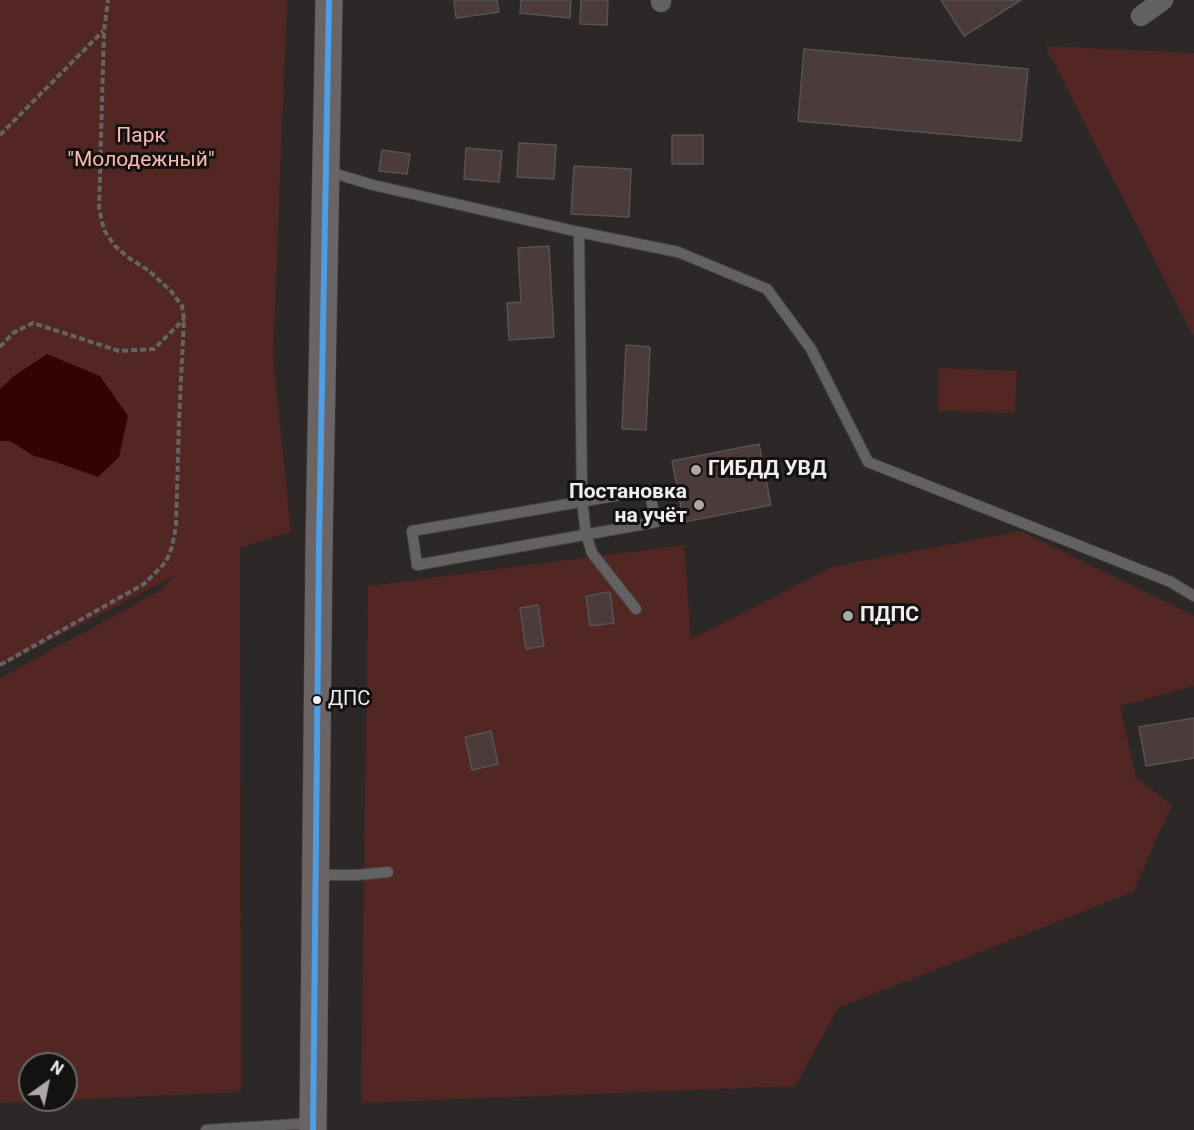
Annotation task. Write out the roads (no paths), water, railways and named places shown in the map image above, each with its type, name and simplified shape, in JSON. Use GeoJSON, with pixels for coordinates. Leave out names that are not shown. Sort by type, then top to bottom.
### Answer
{"type":"FeatureCollection","features":[{"type":"Feature","properties":{"kind":"street"},"geometry":{"type":"LineString","coordinates":[[313,1126],[319,546],[329,0]]}},
{"type":"Feature","properties":{"kind":"street"},"geometry":{"type":"LineString","coordinates":[[1141,16],[1163,0]]}},
{"type":"Feature","properties":{"kind":"lane"},"geometry":{"type":"LineString","coordinates":[[326,171],[373,185],[678,252],[767,290],[811,349],[868,462],[1171,582],[1194,596]]}},
{"type":"Feature","properties":{"kind":"lane"},"geometry":{"type":"LineString","coordinates":[[579,232],[582,501],[586,534],[592,553],[636,609]]}},
{"type":"Feature","properties":{"kind":"lane"},"geometry":{"type":"LineString","coordinates":[[649,490],[656,522],[586,534],[417,564],[412,531],[649,490]]}},
{"type":"Feature","properties":{"kind":"lane"},"geometry":{"type":"LineString","coordinates":[[317,875],[388,872]]}},
{"type":"Feature","properties":{"kind":"lane"},"geometry":{"type":"LineString","coordinates":[[206,1130],[313,1126]]}},
{"type":"Feature","properties":{"kind":"place","name":"ГИБДД УВД"},"geometry":{"type":"Point","coordinates":[696,470]}},
{"type":"Feature","properties":{"kind":"place","name":"Постановка на учёт"},"geometry":{"type":"Point","coordinates":[699,505]}},
{"type":"Feature","properties":{"kind":"place","name":"ПДПС"},"geometry":{"type":"Point","coordinates":[848,616]}},
{"type":"Feature","properties":{"kind":"place","name":"ДПС"},"geometry":{"type":"Point","coordinates":[317,700]}},
{"type":"Feature","properties":{"kind":"park label","name":"Парк \"Молодежный\""},"geometry":{"type":"Point","coordinates":[141,149]}}]}
